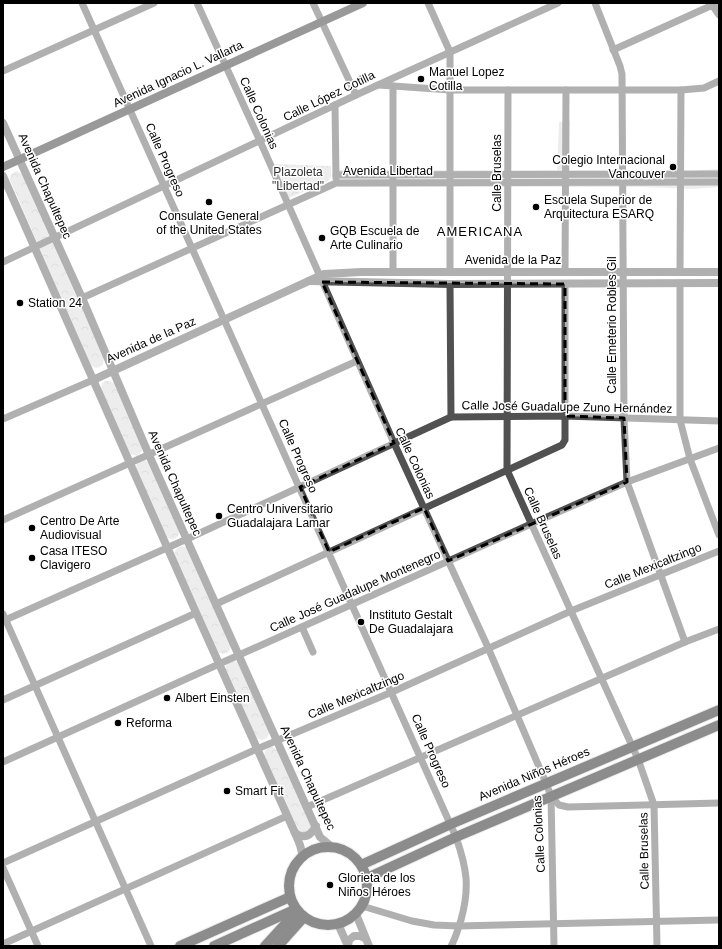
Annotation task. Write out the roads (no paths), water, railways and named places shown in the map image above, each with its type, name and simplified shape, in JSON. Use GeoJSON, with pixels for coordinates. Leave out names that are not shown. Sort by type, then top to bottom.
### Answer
{"type":"FeatureCollection","features":[{"type":"Feature","properties":{"kind":"main road","name":"Avenida Ignacio L. Vallarta"},"geometry":{"type":"LineString","coordinates":[[3,167],[363,3]]}},
{"type":"Feature","properties":{"kind":"main road","name":"Avenida Niños Héroes"},"geometry":{"type":"LineString","coordinates":[[361,865],[451,824],[719,710]]}},
{"type":"Feature","properties":{"kind":"main road"},"geometry":{"type":"LineString","coordinates":[[367,878],[456,837],[719,725]]}},
{"type":"Feature","properties":{"kind":"main road"},"geometry":{"type":"LineString","coordinates":[[332,847],[348,853],[356,858],[361,865],[367,878],[368,887],[362,906],[352,918],[338,924],[319,924],[299,912],[290,897],[290,875],[295,865],[303,857],[316,849],[332,847]]}},
{"type":"Feature","properties":{"kind":"main road"},"geometry":{"type":"LineString","coordinates":[[180,946],[290,897]]}},
{"type":"Feature","properties":{"kind":"main road"},"geometry":{"type":"LineString","coordinates":[[214,946],[299,912]]}},
{"type":"Feature","properties":{"kind":"main road"},"geometry":{"type":"LineString","coordinates":[[265,946],[299,912]]}},
{"type":"Feature","properties":{"kind":"main road"},"geometry":{"type":"LineString","coordinates":[[278,946],[299,912]]}},
{"type":"Feature","properties":{"kind":"street","name":"Calle Progreso"},"geometry":{"type":"LineString","coordinates":[[82,3],[451,824],[462,855],[467,881],[465,902],[459,926],[451,946]]}},
{"type":"Feature","properties":{"kind":"street"},"geometry":{"type":"LineString","coordinates":[[3,71],[154,3]]}},
{"type":"Feature","properties":{"kind":"street","name":"Calle Colonias"},"geometry":{"type":"LineString","coordinates":[[197,3],[260,141],[394,444],[489,649],[551,796],[554,946]]}},
{"type":"Feature","properties":{"kind":"street"},"geometry":{"type":"LineString","coordinates":[[313,3],[356,95]]}},
{"type":"Feature","properties":{"kind":"street"},"geometry":{"type":"LineString","coordinates":[[428,3],[450,52],[450,272]]}},
{"type":"Feature","properties":{"kind":"street","name":"Calle López Cotilla"},"geometry":{"type":"LineString","coordinates":[[3,262],[356,95],[558,3]]}},
{"type":"Feature","properties":{"kind":"street","name":"Calle Emeterio Robles Gil"},"geometry":{"type":"LineString","coordinates":[[595,3],[622,74],[624,418],[627,482],[685,642]]}},
{"type":"Feature","properties":{"kind":"street"},"geometry":{"type":"LineString","coordinates":[[614,50],[715,4],[719,15]]}},
{"type":"Feature","properties":{"kind":"street"},"geometry":{"type":"LineString","coordinates":[[378,85],[450,90],[681,90],[704,88],[719,81]]}},
{"type":"Feature","properties":{"kind":"street"},"geometry":{"type":"LineString","coordinates":[[392,272],[393,86]]}},
{"type":"Feature","properties":{"kind":"street","name":"Calle Bruselas"},"geometry":{"type":"LineString","coordinates":[[508,90],[507,470],[638,759],[654,805],[657,946]]}},
{"type":"Feature","properties":{"kind":"street"},"geometry":{"type":"LineString","coordinates":[[565,272],[566,90]]}},
{"type":"Feature","properties":{"kind":"street"},"geometry":{"type":"LineString","coordinates":[[680,272],[681,90]]}},
{"type":"Feature","properties":{"kind":"street"},"geometry":{"type":"LineString","coordinates":[[335,105],[336,182]]}},
{"type":"Feature","properties":{"kind":"street","name":"Avenida Chapultepec"},"geometry":{"type":"LineString","coordinates":[[3,123],[82,298],[149,455],[320,837],[332,847]]}},
{"type":"Feature","properties":{"kind":"street","name":"Avenida Libertad"},"geometry":{"type":"LineString","coordinates":[[336,175],[719,174]]}},
{"type":"Feature","properties":{"kind":"street"},"geometry":{"type":"LineString","coordinates":[[3,176],[295,833],[303,857]]}},
{"type":"Feature","properties":{"kind":"street","name":"Avenida Libertad"},"geometry":{"type":"LineString","coordinates":[[82,298],[336,182],[719,182]]}},
{"type":"Feature","properties":{"kind":"street","name":"Avenida de la Paz"},"geometry":{"type":"LineString","coordinates":[[320,279],[324,274],[361,272],[719,272]]}},
{"type":"Feature","properties":{"kind":"street","name":"Avenida de la Paz"},"geometry":{"type":"LineString","coordinates":[[3,419],[114,371],[309,281],[320,279],[450,284],[719,283]]}},
{"type":"Feature","properties":{"kind":"street"},"geometry":{"type":"LineString","coordinates":[[680,283],[680,420],[690,459],[719,535]]}},
{"type":"Feature","properties":{"kind":"street"},"geometry":{"type":"LineString","coordinates":[[450,284],[451,417]]}},
{"type":"Feature","properties":{"kind":"street"},"geometry":{"type":"LineString","coordinates":[[216,604],[562,445],[565,440],[565,284]]}},
{"type":"Feature","properties":{"kind":"street"},"geometry":{"type":"LineString","coordinates":[[3,520],[357,360]]}},
{"type":"Feature","properties":{"kind":"street","name":"Calle José Guadalupe Zuno Hernández"},"geometry":{"type":"LineString","coordinates":[[4,618],[187,540],[451,417],[565,416],[719,421]]}},
{"type":"Feature","properties":{"kind":"street","name":"Calle José Guadalupe Montenegro"},"geometry":{"type":"LineString","coordinates":[[3,762],[531,524],[627,482],[719,448]]}},
{"type":"Feature","properties":{"kind":"street","name":"Calle Mexicaltzingo"},"geometry":{"type":"LineString","coordinates":[[3,863],[257,749],[392,692],[571,612],[719,550]]}},
{"type":"Feature","properties":{"kind":"street"},"geometry":{"type":"LineString","coordinates":[[3,700],[196,612]]}},
{"type":"Feature","properties":{"kind":"street"},"geometry":{"type":"LineString","coordinates":[[4,618],[152,946]]}},
{"type":"Feature","properties":{"kind":"street"},"geometry":{"type":"LineString","coordinates":[[302,626],[313,652]]}},
{"type":"Feature","properties":{"kind":"street"},"geometry":{"type":"LineString","coordinates":[[307,807],[685,642],[719,629]]}},
{"type":"Feature","properties":{"kind":"street"},"geometry":{"type":"LineString","coordinates":[[551,796],[559,804],[568,807],[719,803]]}},
{"type":"Feature","properties":{"kind":"street"},"geometry":{"type":"LineString","coordinates":[[3,944],[287,816]]}},
{"type":"Feature","properties":{"kind":"street"},"geometry":{"type":"LineString","coordinates":[[295,833],[301,837],[308,836],[316,826]]}},
{"type":"Feature","properties":{"kind":"street"},"geometry":{"type":"LineString","coordinates":[[3,868],[38,946]]}},
{"type":"Feature","properties":{"kind":"street"},"geometry":{"type":"LineString","coordinates":[[362,906],[412,921],[434,925],[459,926],[719,920]]}},
{"type":"Feature","properties":{"kind":"street"},"geometry":{"type":"LineString","coordinates":[[356,914],[369,946]]}},
{"type":"Feature","properties":{"kind":"street"},"geometry":{"type":"LineString","coordinates":[[338,924],[348,946]]}},
{"type":"Feature","properties":{"kind":"street"},"geometry":{"type":"LineString","coordinates":[[348,946],[349,940],[354,936],[365,938]]}},
{"type":"Feature","properties":{"kind":"place","name":"Manuel Lopez Cotilla"},"geometry":{"type":"Point","coordinates":[421,79]}},
{"type":"Feature","properties":{"kind":"place","name":"Colegio Internacional Vancouver"},"geometry":{"type":"Point","coordinates":[673,167]}},
{"type":"Feature","properties":{"kind":"place","name":"Consulate General of the United States"},"geometry":{"type":"Point","coordinates":[209,202]}},
{"type":"Feature","properties":{"kind":"place","name":"Escuela Superior de Arquitectura ESARQ"},"geometry":{"type":"Point","coordinates":[536,207]}},
{"type":"Feature","properties":{"kind":"place","name":"GQB Escuela de Arte Culinario"},"geometry":{"type":"Point","coordinates":[322,238]}},
{"type":"Feature","properties":{"kind":"place","name":"Station 24"},"geometry":{"type":"Point","coordinates":[20,303]}},
{"type":"Feature","properties":{"kind":"place","name":"Centro Universitario Guadalajara Lamar"},"geometry":{"type":"Point","coordinates":[219,516]}},
{"type":"Feature","properties":{"kind":"place","name":"Centro De Arte Audiovisual"},"geometry":{"type":"Point","coordinates":[32,528]}},
{"type":"Feature","properties":{"kind":"place","name":"Casa ITESO Clavigero"},"geometry":{"type":"Point","coordinates":[32,558]}},
{"type":"Feature","properties":{"kind":"place","name":"Instituto Gestalt De Guadalajara"},"geometry":{"type":"Point","coordinates":[361,622]}},
{"type":"Feature","properties":{"kind":"place","name":"Albert Einsten"},"geometry":{"type":"Point","coordinates":[167,698]}},
{"type":"Feature","properties":{"kind":"place","name":"Reforma"},"geometry":{"type":"Point","coordinates":[118,723]}},
{"type":"Feature","properties":{"kind":"place","name":"Smart Fit"},"geometry":{"type":"Point","coordinates":[227,791]}},
{"type":"Feature","properties":{"kind":"place","name":"Glorieta de los Niños Héroes"},"geometry":{"type":"Point","coordinates":[330,885]}},
{"type":"Feature","properties":{"kind":"district","name":"AMERICANA"},"geometry":{"type":"Point","coordinates":[480,231]}},
{"type":"Feature","properties":{"kind":"park label","name":"Plazoleta \"Libertad\""},"geometry":{"type":"Point","coordinates":[298,179]}}]}
